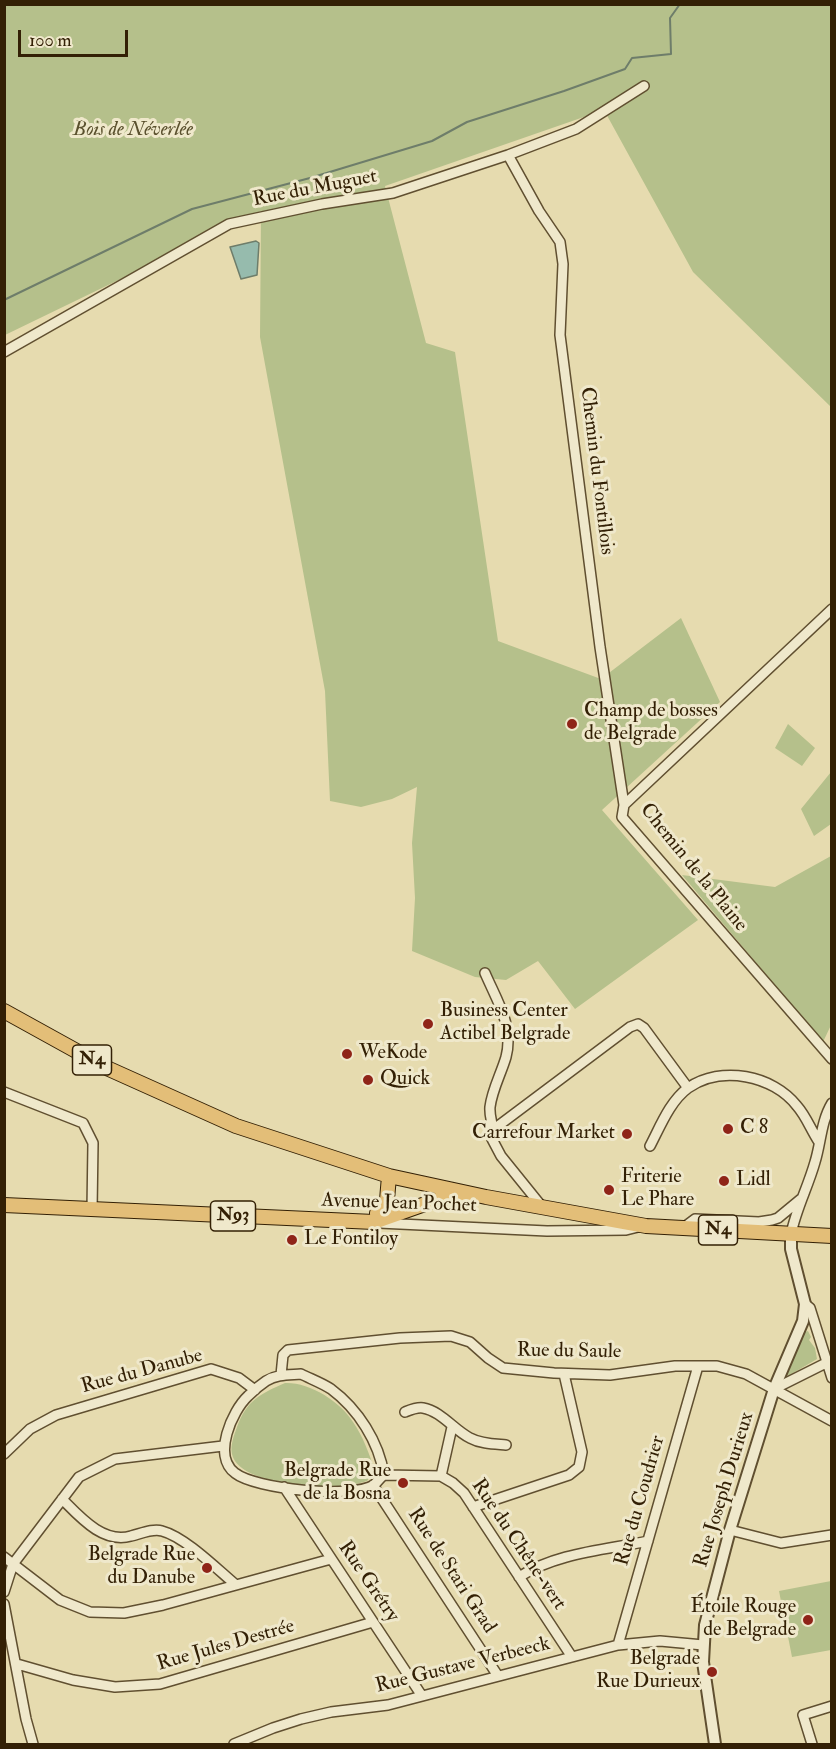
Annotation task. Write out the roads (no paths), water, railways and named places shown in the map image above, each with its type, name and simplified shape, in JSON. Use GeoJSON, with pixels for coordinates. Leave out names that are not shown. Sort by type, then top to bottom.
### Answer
{"type":"FeatureCollection","features":[{"type":"Feature","properties":{"kind":"main road","name":"N4"},"geometry":{"type":"LineString","coordinates":[[4,1011],[109,1069],[236,1126],[389,1176],[448,1190],[646,1226]]}},
{"type":"Feature","properties":{"kind":"main road"},"geometry":{"type":"LineString","coordinates":[[376,1217],[387,1200],[389,1176]]}},
{"type":"Feature","properties":{"kind":"main road"},"geometry":{"type":"LineString","coordinates":[[376,1217],[448,1190]]}},
{"type":"Feature","properties":{"kind":"main road","name":"N93"},"geometry":{"type":"LineString","coordinates":[[92,1210],[358,1213],[376,1217],[445,1197],[475,1201],[486,1197]]}},
{"type":"Feature","properties":{"kind":"main road","name":"Avenue Jean Pochet"},"geometry":{"type":"LineString","coordinates":[[4,1205],[92,1210],[376,1217]]}},
{"type":"Feature","properties":{"kind":"main road","name":"Avenue Jean Pochet"},"geometry":{"type":"LineString","coordinates":[[646,1226],[791,1234]]}},
{"type":"Feature","properties":{"kind":"main road","name":"N4"},"geometry":{"type":"LineString","coordinates":[[791,1234],[831,1236]]}},
{"type":"Feature","properties":{"kind":"street","name":"Rue du Muguet"},"geometry":{"type":"LineString","coordinates":[[4,352],[229,224],[322,204],[393,193],[508,155],[576,129],[644,86]]}},
{"type":"Feature","properties":{"kind":"street","name":"Chemin du Fontillois"},"geometry":{"type":"LineString","coordinates":[[508,155],[538,211],[560,242],[563,264],[560,335],[600,647],[624,805]]}},
{"type":"Feature","properties":{"kind":"street","name":"Chemin de la Plaine"},"geometry":{"type":"LineString","coordinates":[[831,609],[624,805],[622,817],[831,1059]]}},
{"type":"Feature","properties":{"kind":"street"},"geometry":{"type":"LineString","coordinates":[[485,973],[499,1002],[507,1024],[509,1039],[506,1057],[490,1107],[490,1118],[494,1129],[492,1139],[501,1156],[543,1208]]}},
{"type":"Feature","properties":{"kind":"street"},"geometry":{"type":"LineString","coordinates":[[494,1129],[630,1027],[638,1024],[644,1028],[688,1088]]}},
{"type":"Feature","properties":{"kind":"street"},"geometry":{"type":"LineString","coordinates":[[650,1146],[673,1104],[688,1088],[712,1078],[735,1075],[751,1077],[775,1086],[797,1105],[819,1142]]}},
{"type":"Feature","properties":{"kind":"street"},"geometry":{"type":"LineString","coordinates":[[4,1092],[83,1123],[93,1143],[92,1210]]}},
{"type":"Feature","properties":{"kind":"street"},"geometry":{"type":"LineString","coordinates":[[831,1103],[819,1142],[816,1161],[794,1219],[790,1249],[805,1304],[810,1308],[831,1378]]}},
{"type":"Feature","properties":{"kind":"street"},"geometry":{"type":"LineString","coordinates":[[683,1228],[695,1219],[759,1222],[771,1220],[778,1218],[802,1198]]}},
{"type":"Feature","properties":{"kind":"street","name":"Avenue Jean Pochet"},"geometry":{"type":"LineString","coordinates":[[376,1217],[547,1231],[626,1230],[646,1226]]}},
{"type":"Feature","properties":{"kind":"street","name":"Rue Joseph Durieux"},"geometry":{"type":"LineString","coordinates":[[715,1744],[703,1645],[708,1610],[730,1530],[774,1389],[803,1321],[805,1304]]}},
{"type":"Feature","properties":{"kind":"street","name":"Rue du Saule"},"geometry":{"type":"LineString","coordinates":[[281,1375],[283,1355],[288,1350],[400,1338],[451,1336],[471,1342],[488,1359],[503,1368],[564,1374],[610,1375],[675,1366],[717,1366],[746,1374],[831,1421]]}},
{"type":"Feature","properties":{"kind":"street"},"geometry":{"type":"LineString","coordinates":[[774,1389],[826,1363]]}},
{"type":"Feature","properties":{"kind":"street","name":"Rue du Coudrier"},"geometry":{"type":"LineString","coordinates":[[618,1645],[698,1366]]}},
{"type":"Feature","properties":{"kind":"street","name":"Rue du Danube"},"geometry":{"type":"LineString","coordinates":[[4,1454],[30,1429],[56,1415],[211,1369],[239,1378],[255,1390]]}},
{"type":"Feature","properties":{"kind":"street"},"geometry":{"type":"LineString","coordinates":[[302,1374],[329,1388],[351,1406],[369,1432],[384,1475],[373,1485],[351,1491],[332,1492],[284,1487],[251,1480],[234,1473],[226,1461],[223,1446],[232,1421],[247,1397],[255,1390],[267,1380],[281,1375],[302,1374]]}},
{"type":"Feature","properties":{"kind":"street"},"geometry":{"type":"LineString","coordinates":[[473,1507],[569,1475],[579,1467],[582,1452],[564,1374]]}},
{"type":"Feature","properties":{"kind":"street"},"geometry":{"type":"LineString","coordinates":[[405,1412],[421,1407],[435,1413],[470,1439],[484,1444],[506,1445]]}},
{"type":"Feature","properties":{"kind":"street"},"geometry":{"type":"LineString","coordinates":[[441,1476],[452,1427]]}},
{"type":"Feature","properties":{"kind":"street"},"geometry":{"type":"LineString","coordinates":[[4,1592],[13,1564],[79,1477],[115,1459],[223,1446]]}},
{"type":"Feature","properties":{"kind":"street","name":"Rue du Chêne-vert"},"geometry":{"type":"LineString","coordinates":[[384,1475],[441,1476],[464,1493],[572,1657]]}},
{"type":"Feature","properties":{"kind":"street","name":"Rue de Stari Grad"},"geometry":{"type":"LineString","coordinates":[[373,1485],[498,1676]]}},
{"type":"Feature","properties":{"kind":"street","name":"Rue Grétry"},"geometry":{"type":"LineString","coordinates":[[284,1487],[422,1696]]}},
{"type":"Feature","properties":{"kind":"street"},"geometry":{"type":"LineString","coordinates":[[62,1499],[82,1519],[105,1535],[122,1539],[159,1530],[175,1536],[236,1585]]}},
{"type":"Feature","properties":{"kind":"street"},"geometry":{"type":"LineString","coordinates":[[730,1530],[781,1543],[831,1535]]}},
{"type":"Feature","properties":{"kind":"street"},"geometry":{"type":"LineString","coordinates":[[519,1577],[535,1567],[552,1561],[648,1541]]}},
{"type":"Feature","properties":{"kind":"street"},"geometry":{"type":"LineString","coordinates":[[4,1557],[60,1600],[90,1612],[124,1613],[163,1605],[331,1559]]}},
{"type":"Feature","properties":{"kind":"street"},"geometry":{"type":"LineString","coordinates":[[4,1604],[33,1744]]}},
{"type":"Feature","properties":{"kind":"street","name":"Rue Jules Destrée"},"geometry":{"type":"LineString","coordinates":[[17,1664],[73,1680],[115,1687],[160,1684],[373,1622]]}},
{"type":"Feature","properties":{"kind":"street","name":"Rue Gustave Verbeeck"},"geometry":{"type":"LineString","coordinates":[[234,1744],[301,1719],[331,1712],[388,1705],[618,1645],[660,1641],[703,1645]]}},
{"type":"Feature","properties":{"kind":"street"},"geometry":{"type":"LineString","coordinates":[[812,1744],[803,1715],[831,1706]]}},
{"type":"Feature","properties":{"kind":"waterway"},"geometry":{"type":"LineString","coordinates":[[4,300],[192,209],[310,178],[432,141],[467,122],[625,69],[632,58],[671,54],[670,18],[680,4]]}},
{"type":"Feature","properties":{"kind":"place","name":"Champ de bosses de Belgrade"},"geometry":{"type":"Point","coordinates":[572,724]}},
{"type":"Feature","properties":{"kind":"place","name":"Business Center Actibel Belgrade"},"geometry":{"type":"Point","coordinates":[428,1024]}},
{"type":"Feature","properties":{"kind":"place","name":"WeKode"},"geometry":{"type":"Point","coordinates":[347,1054]}},
{"type":"Feature","properties":{"kind":"place","name":"Quick"},"geometry":{"type":"Point","coordinates":[368,1080]}},
{"type":"Feature","properties":{"kind":"place","name":"C 8"},"geometry":{"type":"Point","coordinates":[728,1129]}},
{"type":"Feature","properties":{"kind":"place","name":"Carrefour Market"},"geometry":{"type":"Point","coordinates":[627,1134]}},
{"type":"Feature","properties":{"kind":"place","name":"Lidl"},"geometry":{"type":"Point","coordinates":[724,1181]}},
{"type":"Feature","properties":{"kind":"place","name":"Friterie Le Phare"},"geometry":{"type":"Point","coordinates":[609,1190]}},
{"type":"Feature","properties":{"kind":"place","name":"Le Fontiloy"},"geometry":{"type":"Point","coordinates":[292,1240]}},
{"type":"Feature","properties":{"kind":"place","name":"Belgrade Rue de la Bosna"},"geometry":{"type":"Point","coordinates":[403,1483]}},
{"type":"Feature","properties":{"kind":"place","name":"Belgrade Rue du Danube"},"geometry":{"type":"Point","coordinates":[207,1568]}},
{"type":"Feature","properties":{"kind":"place","name":"Étoile Rouge de Belgrade"},"geometry":{"type":"Point","coordinates":[808,1620]}},
{"type":"Feature","properties":{"kind":"place","name":"Belgrade Rue Durieux"},"geometry":{"type":"Point","coordinates":[712,1672]}},
{"type":"Feature","properties":{"kind":"park label","name":"Bois de Néverlée"},"geometry":{"type":"Point","coordinates":[133,131]}}]}
